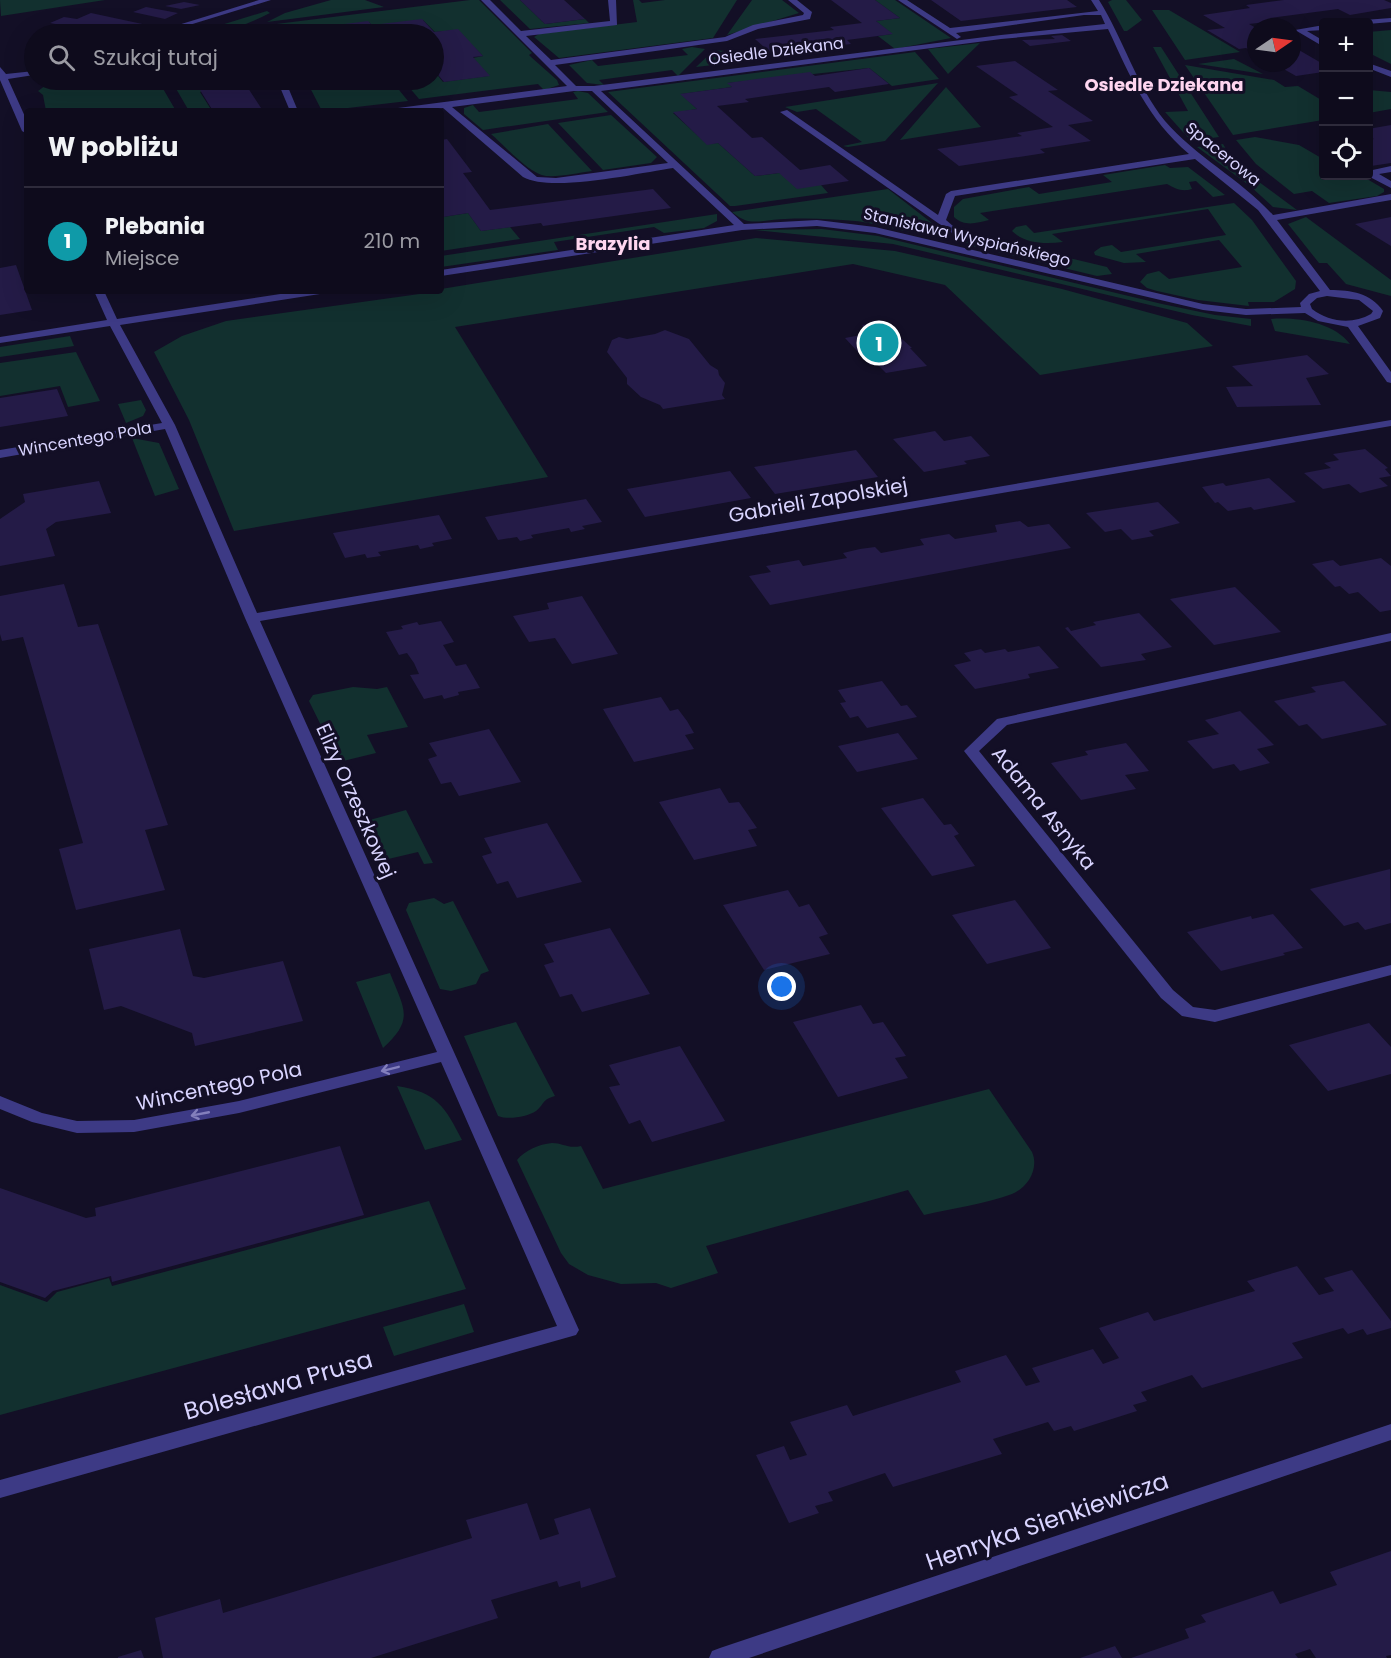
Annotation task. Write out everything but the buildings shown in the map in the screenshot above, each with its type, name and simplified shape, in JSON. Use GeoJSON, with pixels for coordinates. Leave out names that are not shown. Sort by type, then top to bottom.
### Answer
{"type":"FeatureCollection","features":[{"type":"Feature","properties":{"kind":"street"},"geometry":{"type":"LineString","coordinates":[[187,24],[267,0]]}},
{"type":"Feature","properties":{"kind":"street"},"geometry":{"type":"LineString","coordinates":[[485,0],[574,88]]}},
{"type":"Feature","properties":{"kind":"street"},"geometry":{"type":"LineString","coordinates":[[520,34],[614,23],[612,0]]}},
{"type":"Feature","properties":{"kind":"street","name":"Osiedle Dziekana"},"geometry":{"type":"LineString","coordinates":[[548,63],[727,39],[756,27],[807,17],[808,12],[792,0]]}},
{"type":"Feature","properties":{"kind":"street"},"geometry":{"type":"LineString","coordinates":[[902,0],[962,41]]}},
{"type":"Feature","properties":{"kind":"street","name":"Spacerowa"},"geometry":{"type":"LineString","coordinates":[[1095,0],[1104,13],[1149,106],[1174,136],[1249,197],[1270,218],[1327,293]]}},
{"type":"Feature","properties":{"kind":"street"},"geometry":{"type":"LineString","coordinates":[[949,31],[1084,13],[1104,13]]}},
{"type":"Feature","properties":{"kind":"street"},"geometry":{"type":"LineString","coordinates":[[1373,21],[1391,20]]}},
{"type":"Feature","properties":{"kind":"street","name":"Osiedle Dziekana"},"geometry":{"type":"LineString","coordinates":[[422,108],[574,88],[594,89],[962,41],[1110,26]]}},
{"type":"Feature","properties":{"kind":"street"},"geometry":{"type":"LineString","coordinates":[[1319,28],[1299,30],[1319,42]]}},
{"type":"Feature","properties":{"kind":"street"},"geometry":{"type":"LineString","coordinates":[[1373,67],[1391,74]]}},
{"type":"Feature","properties":{"kind":"street"},"geometry":{"type":"LineString","coordinates":[[24,73],[2,74],[24,124]]}},
{"type":"Feature","properties":{"kind":"street"},"geometry":{"type":"LineString","coordinates":[[594,89],[742,227]]}},
{"type":"Feature","properties":{"kind":"street"},"geometry":{"type":"LineString","coordinates":[[285,90],[293,108]]}},
{"type":"Feature","properties":{"kind":"street"},"geometry":{"type":"LineString","coordinates":[[445,105],[526,175],[535,180],[556,181],[676,165]]}},
{"type":"Feature","properties":{"kind":"street"},"geometry":{"type":"LineString","coordinates":[[784,112],[955,232]]}},
{"type":"Feature","properties":{"kind":"street"},"geometry":{"type":"LineString","coordinates":[[941,221],[951,194],[1196,156]]}},
{"type":"Feature","properties":{"kind":"street"},"geometry":{"type":"LineString","coordinates":[[1391,169],[1370,173],[1391,185]]}},
{"type":"Feature","properties":{"kind":"street"},"geometry":{"type":"LineString","coordinates":[[1270,218],[1391,196]]}},
{"type":"Feature","properties":{"kind":"street","name":"Stanisława Wyspiańskiego"},"geometry":{"type":"LineString","coordinates":[[444,273],[742,227],[797,223],[856,227],[941,244],[1203,307],[1246,312],[1307,310]]}},
{"type":"Feature","properties":{"kind":"street"},"geometry":{"type":"LineString","coordinates":[[1327,293],[1361,298],[1376,306],[1378,311],[1371,320],[1351,324],[1324,320],[1307,310],[1305,303],[1307,299],[1327,293]]}},
{"type":"Feature","properties":{"kind":"street","name":"Elizy Orzeszkowej"},"geometry":{"type":"LineString","coordinates":[[100,294],[169,425],[252,618],[569,1330]]}},
{"type":"Feature","properties":{"kind":"street"},"geometry":{"type":"LineString","coordinates":[[0,340],[300,294]]}},
{"type":"Feature","properties":{"kind":"street"},"geometry":{"type":"LineString","coordinates":[[1378,311],[1391,312]]}},
{"type":"Feature","properties":{"kind":"street"},"geometry":{"type":"LineString","coordinates":[[1351,324],[1391,380]]}},
{"type":"Feature","properties":{"kind":"street","name":"Gabrieli Zapolskiej"},"geometry":{"type":"LineString","coordinates":[[252,618],[468,583],[1027,483],[1391,423]]}},
{"type":"Feature","properties":{"kind":"street","name":"Wincentego Pola"},"geometry":{"type":"LineString","coordinates":[[0,454],[169,425]]}},
{"type":"Feature","properties":{"kind":"street","name":"Adama Asnyka"},"geometry":{"type":"LineString","coordinates":[[1391,637],[1002,722],[971,751],[1167,994],[1188,1012],[1215,1016],[1391,970]]}},
{"type":"Feature","properties":{"kind":"street","name":"Wincentego Pola"},"geometry":{"type":"LineString","coordinates":[[0,1102],[38,1118],[77,1127],[134,1126],[239,1107],[447,1055]]}},
{"type":"Feature","properties":{"kind":"street","name":"Bolesława Prusa"},"geometry":{"type":"LineString","coordinates":[[0,1489],[569,1330]]}},
{"type":"Feature","properties":{"kind":"street","name":"Henryka Sienkiewicza"},"geometry":{"type":"LineString","coordinates":[[720,1658],[1391,1432]]}},
{"type":"Feature","properties":{"kind":"green space"},"geometry":{"type":"Polygon","coordinates":[[[0,0],[105,0],[1,16],[0,0]]]}},
{"type":"Feature","properties":{"kind":"green space"},"geometry":{"type":"Polygon","coordinates":[[[331,0],[365,0],[384,7],[267,22],[285,13],[331,0]]]}},
{"type":"Feature","properties":{"kind":"green space"},"geometry":{"type":"Polygon","coordinates":[[[479,0],[532,53],[529,55],[557,80],[559,85],[544,90],[538,84],[419,99],[411,90],[444,90],[444,82],[488,76],[473,58],[483,56],[457,30],[444,31],[444,24],[427,24],[423,20],[390,24],[369,22],[276,24],[479,0]]]}},
{"type":"Feature","properties":{"kind":"green space"},"geometry":{"type":"Polygon","coordinates":[[[500,0],[520,0],[545,24],[585,19],[589,23],[530,29],[500,0]]]}},
{"type":"Feature","properties":{"kind":"green space"},"geometry":{"type":"Polygon","coordinates":[[[633,0],[639,0],[642,3],[665,0],[737,0],[713,38],[559,58],[534,37],[539,34],[637,22],[633,0]]]}},
{"type":"Feature","properties":{"kind":"green space"},"geometry":{"type":"Polygon","coordinates":[[[752,0],[782,0],[799,13],[727,35],[752,0]]]}},
{"type":"Feature","properties":{"kind":"green space"},"geometry":{"type":"Polygon","coordinates":[[[875,0],[895,0],[951,38],[895,49],[878,36],[892,34],[876,21],[900,18],[875,0]]]}},
{"type":"Feature","properties":{"kind":"green space"},"geometry":{"type":"Polygon","coordinates":[[[1126,0],[1142,20],[1124,31],[1108,2],[1126,0]]]}},
{"type":"Feature","properties":{"kind":"green space"},"geometry":{"type":"Polygon","coordinates":[[[1152,10],[1169,10],[1240,52],[1185,60],[1152,10]]]}},
{"type":"Feature","properties":{"kind":"green space"},"geometry":{"type":"Polygon","coordinates":[[[267,11],[270,13],[246,24],[225,24],[267,11]]]}},
{"type":"Feature","properties":{"kind":"green space"},"geometry":{"type":"Polygon","coordinates":[[[1391,30],[1391,64],[1373,55],[1373,32],[1391,30]]]}},
{"type":"Feature","properties":{"kind":"green space"},"geometry":{"type":"Polygon","coordinates":[[[980,43],[948,74],[928,49],[980,43]]]}},
{"type":"Feature","properties":{"kind":"green space"},"geometry":{"type":"Polygon","coordinates":[[[692,47],[705,49],[678,76],[672,70],[599,80],[604,85],[587,83],[569,65],[592,60],[598,66],[688,55],[682,49],[692,47]]]}},
{"type":"Feature","properties":{"kind":"green space"},"geometry":{"type":"Polygon","coordinates":[[[1153,47],[1161,47],[1219,137],[1191,141],[1165,112],[1188,111],[1153,47]]]}},
{"type":"Feature","properties":{"kind":"green space"},"geometry":{"type":"Polygon","coordinates":[[[714,50],[748,53],[764,59],[696,67],[714,50]]]}},
{"type":"Feature","properties":{"kind":"green space"},"geometry":{"type":"Polygon","coordinates":[[[915,52],[939,79],[892,86],[869,68],[728,83],[732,87],[681,94],[697,109],[673,113],[707,144],[718,143],[755,176],[779,173],[821,185],[828,193],[735,206],[730,206],[608,92],[915,52]]]}},
{"type":"Feature","properties":{"kind":"green space"},"geometry":{"type":"Polygon","coordinates":[[[1234,59],[1247,66],[1247,72],[1198,64],[1234,59]]]}},
{"type":"Feature","properties":{"kind":"green space"},"geometry":{"type":"Polygon","coordinates":[[[1185,65],[1274,80],[1285,87],[1298,86],[1319,99],[1319,121],[1233,135],[1185,65]]]}},
{"type":"Feature","properties":{"kind":"green space"},"geometry":{"type":"Polygon","coordinates":[[[938,83],[885,141],[848,147],[843,146],[862,142],[816,109],[797,112],[785,107],[938,83]]]}},
{"type":"Feature","properties":{"kind":"green space"},"geometry":{"type":"Polygon","coordinates":[[[946,87],[981,127],[900,140],[946,87]]]}},
{"type":"Feature","properties":{"kind":"green space"},"geometry":{"type":"Polygon","coordinates":[[[164,90],[174,108],[45,108],[43,95],[38,91],[164,90]]]}},
{"type":"Feature","properties":{"kind":"green space"},"geometry":{"type":"Polygon","coordinates":[[[177,90],[212,90],[200,92],[210,108],[187,108],[177,90]]]}},
{"type":"Feature","properties":{"kind":"green space"},"geometry":{"type":"Polygon","coordinates":[[[311,90],[399,90],[408,101],[348,108],[320,108],[311,90]]]}},
{"type":"Feature","properties":{"kind":"green space"},"geometry":{"type":"Polygon","coordinates":[[[1373,90],[1391,92],[1391,109],[1373,112],[1373,90]]]}},
{"type":"Feature","properties":{"kind":"green space"},"geometry":{"type":"Polygon","coordinates":[[[573,92],[588,93],[608,112],[483,130],[464,114],[464,108],[473,105],[479,112],[578,99],[573,92]]]}},
{"type":"Feature","properties":{"kind":"green space"},"geometry":{"type":"Polygon","coordinates":[[[611,115],[657,157],[651,163],[603,170],[558,123],[611,115]]]}},
{"type":"Feature","properties":{"kind":"green space"},"geometry":{"type":"Polygon","coordinates":[[[548,124],[592,171],[557,176],[539,174],[525,165],[491,134],[548,124]]]}},
{"type":"Feature","properties":{"kind":"green space"},"geometry":{"type":"Polygon","coordinates":[[[1255,137],[1299,145],[1319,157],[1319,180],[1369,180],[1384,189],[1384,192],[1377,196],[1329,203],[1312,191],[1294,194],[1256,164],[1236,140],[1255,137]]]}},
{"type":"Feature","properties":{"kind":"green space"},"geometry":{"type":"Polygon","coordinates":[[[1223,144],[1236,165],[1297,210],[1273,207],[1250,186],[1197,147],[1223,144]]]}},
{"type":"Feature","properties":{"kind":"green space"},"geometry":{"type":"Polygon","coordinates":[[[1165,165],[1170,168],[1188,167],[1225,195],[1213,197],[1196,181],[1189,182],[1192,189],[1188,190],[1179,190],[1167,184],[980,213],[989,220],[975,223],[962,222],[954,217],[954,207],[963,199],[1029,187],[1039,194],[1112,182],[1103,175],[1165,165]]]}},
{"type":"Feature","properties":{"kind":"green space"},"geometry":{"type":"Polygon","coordinates":[[[888,189],[941,230],[934,233],[913,232],[864,222],[829,219],[748,221],[732,212],[888,189]]]}},
{"type":"Feature","properties":{"kind":"green space"},"geometry":{"type":"Polygon","coordinates":[[[1234,203],[1252,220],[1296,281],[1295,289],[1274,302],[1248,302],[1249,306],[1198,300],[1147,288],[1140,282],[1147,274],[1159,271],[1169,279],[1242,267],[1219,240],[1136,254],[1146,262],[1124,263],[1095,255],[1094,252],[1101,247],[1112,245],[1121,252],[1226,235],[1208,209],[1052,234],[1063,242],[1029,241],[1012,231],[1016,227],[1026,225],[1034,233],[1234,203]]]}},
{"type":"Feature","properties":{"kind":"green space"},"geometry":{"type":"Polygon","coordinates":[[[468,213],[481,231],[510,227],[520,239],[444,251],[444,217],[468,213]]]}},
{"type":"Feature","properties":{"kind":"green space"},"geometry":{"type":"Polygon","coordinates":[[[717,214],[717,221],[704,228],[664,233],[654,227],[554,242],[558,250],[444,267],[444,256],[717,214]]]}},
{"type":"Feature","properties":{"kind":"green space"},"geometry":{"type":"Polygon","coordinates":[[[1306,217],[1391,280],[1391,296],[1346,284],[1327,263],[1319,263],[1288,224],[1306,217]]]}},
{"type":"Feature","properties":{"kind":"green space"},"geometry":{"type":"Polygon","coordinates":[[[822,229],[878,236],[1162,304],[1215,315],[1251,319],[1251,326],[1192,315],[893,244],[755,230],[822,229]]]}},
{"type":"Feature","properties":{"kind":"green space"},"geometry":{"type":"Polygon","coordinates":[[[981,237],[1107,267],[1112,274],[1097,276],[968,245],[964,240],[981,237]]]}},
{"type":"Feature","properties":{"kind":"green space"},"geometry":{"type":"Polygon","coordinates":[[[756,238],[895,251],[1062,289],[1187,323],[1213,346],[1040,375],[945,285],[853,264],[455,327],[548,477],[234,531],[189,420],[154,352],[182,336],[226,321],[420,294],[444,294],[444,289],[756,238]]]}},
{"type":"Feature","properties":{"kind":"green space"},"geometry":{"type":"Polygon","coordinates":[[[1271,319],[1314,322],[1334,331],[1350,344],[1275,331],[1271,319]]]}},
{"type":"Feature","properties":{"kind":"green space"},"geometry":{"type":"Polygon","coordinates":[[[70,336],[74,346],[0,357],[0,347],[70,336]]]}},
{"type":"Feature","properties":{"kind":"green space"},"geometry":{"type":"Polygon","coordinates":[[[76,352],[100,401],[68,407],[60,386],[0,396],[0,363],[76,352]]]}},
{"type":"Feature","properties":{"kind":"green space"},"geometry":{"type":"Polygon","coordinates":[[[141,400],[146,410],[143,416],[126,423],[118,404],[141,400]]]}},
{"type":"Feature","properties":{"kind":"green space"},"geometry":{"type":"Polygon","coordinates":[[[132,438],[159,443],[179,489],[155,496],[132,438]]]}},
{"type":"Feature","properties":{"kind":"green space"},"geometry":{"type":"Polygon","coordinates":[[[353,687],[377,689],[387,687],[408,727],[367,735],[376,753],[339,762],[309,701],[313,695],[353,687]]]}},
{"type":"Feature","properties":{"kind":"green space"},"geometry":{"type":"Polygon","coordinates":[[[406,810],[433,863],[424,864],[418,852],[384,860],[366,821],[406,810]]]}},
{"type":"Feature","properties":{"kind":"green space"},"geometry":{"type":"Polygon","coordinates":[[[434,898],[444,904],[453,901],[489,971],[481,974],[476,984],[451,991],[440,989],[406,910],[409,903],[434,898]]]}},
{"type":"Feature","properties":{"kind":"green space"},"geometry":{"type":"Polygon","coordinates":[[[390,973],[404,1013],[400,1029],[383,1048],[356,982],[390,973]]]}},
{"type":"Feature","properties":{"kind":"green space"},"geometry":{"type":"Polygon","coordinates":[[[516,1022],[555,1096],[528,1115],[507,1118],[498,1116],[464,1036],[516,1022]]]}},
{"type":"Feature","properties":{"kind":"green space"},"geometry":{"type":"Polygon","coordinates":[[[397,1086],[422,1092],[431,1097],[445,1110],[462,1140],[425,1150],[397,1086]]]}},
{"type":"Feature","properties":{"kind":"green space"},"geometry":{"type":"Polygon","coordinates":[[[989,1089],[1034,1158],[1031,1176],[1018,1191],[991,1201],[924,1215],[908,1190],[706,1246],[718,1273],[671,1288],[656,1283],[621,1284],[588,1275],[569,1264],[561,1253],[517,1160],[537,1146],[556,1143],[573,1147],[581,1146],[603,1189],[989,1089]]]}},
{"type":"Feature","properties":{"kind":"green space"},"geometry":{"type":"Polygon","coordinates":[[[429,1201],[466,1289],[0,1415],[0,1285],[47,1302],[57,1292],[109,1278],[112,1286],[429,1201]]]}},
{"type":"Feature","properties":{"kind":"green space"},"geometry":{"type":"Polygon","coordinates":[[[464,1304],[474,1332],[394,1356],[383,1327],[464,1304]]]}},
{"type":"Feature","properties":{"kind":"place","name":"Plebania"},"geometry":{"type":"Point","coordinates":[879,343]}},
{"type":"Feature","properties":{"kind":"district","name":"Osiedle Dziekana"},"geometry":{"type":"Point","coordinates":[1164,84]}},
{"type":"Feature","properties":{"kind":"district","name":"Brazylia"},"geometry":{"type":"Point","coordinates":[613,243]}}]}
